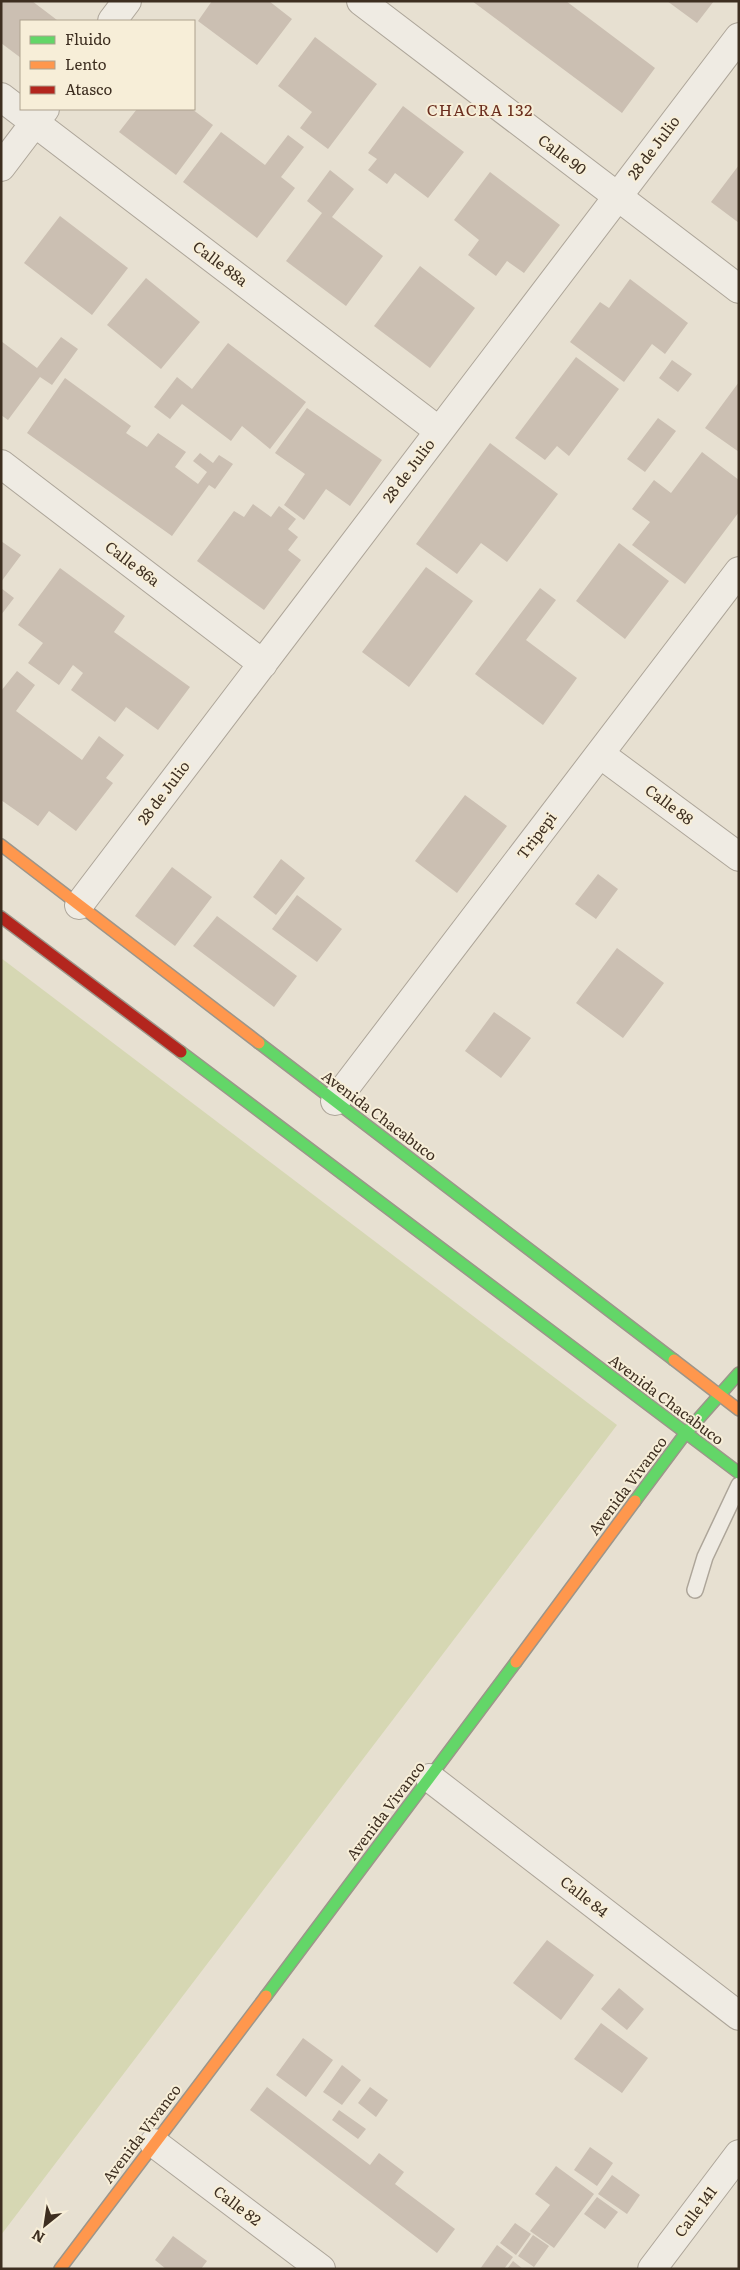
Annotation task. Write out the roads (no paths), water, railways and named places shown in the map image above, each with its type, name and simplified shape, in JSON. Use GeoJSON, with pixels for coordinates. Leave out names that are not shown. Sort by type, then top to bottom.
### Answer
{"type":"FeatureCollection","features":[{"type":"Feature","properties":{"kind":"main road","name":"Avenida Chacabuco"},"geometry":{"type":"LineString","coordinates":[[1,845],[739,1410]]}},
{"type":"Feature","properties":{"kind":"main road","name":"Avenida Chacabuco"},"geometry":{"type":"LineString","coordinates":[[1,917],[739,1473]]}},
{"type":"Feature","properties":{"kind":"main road","name":"Avenida Vivanco"},"geometry":{"type":"LineString","coordinates":[[60,2269],[430,1778],[685,1434],[739,1372]]}},
{"type":"Feature","properties":{"kind":"street"},"geometry":{"type":"LineString","coordinates":[[113,20],[127,1]]}},
{"type":"Feature","properties":{"kind":"street","name":"Calle 90"},"geometry":{"type":"LineString","coordinates":[[361,1],[739,289]]}},
{"type":"Feature","properties":{"kind":"street","name":"28 de Julio"},"geometry":{"type":"LineString","coordinates":[[79,905],[739,37]]}},
{"type":"Feature","properties":{"kind":"street","name":"Calle 88a"},"geometry":{"type":"LineString","coordinates":[[1,97],[20,106]]}},
{"type":"Feature","properties":{"kind":"street","name":"Calle 88a"},"geometry":{"type":"LineString","coordinates":[[28,110],[40,116],[439,431]]}},
{"type":"Feature","properties":{"kind":"street"},"geometry":{"type":"LineString","coordinates":[[1,166],[40,116]]}},
{"type":"Feature","properties":{"kind":"street","name":"Calle 86a"},"geometry":{"type":"LineString","coordinates":[[1,464],[262,664]]}},
{"type":"Feature","properties":{"kind":"street","name":"Tripepi"},"geometry":{"type":"LineString","coordinates":[[335,1101],[739,571]]}},
{"type":"Feature","properties":{"kind":"street","name":"Calle 88"},"geometry":{"type":"LineString","coordinates":[[600,754],[739,857]]}},
{"type":"Feature","properties":{"kind":"street","name":"Calle 84"},"geometry":{"type":"LineString","coordinates":[[430,1778],[739,2016]]}},
{"type":"Feature","properties":{"kind":"street","name":"Calle 82"},"geometry":{"type":"LineString","coordinates":[[154,2143],[320,2269]]}},
{"type":"Feature","properties":{"kind":"street","name":"Calle 141"},"geometry":{"type":"LineString","coordinates":[[652,2269],[739,2154]]}},
{"type":"Feature","properties":{"kind":"lane"},"geometry":{"type":"LineString","coordinates":[[694,1590],[705,1557],[739,1486]]}},
{"type":"Feature","properties":{"kind":"district","name":"CHACRA 132"},"geometry":{"type":"Point","coordinates":[480,110]}}]}
